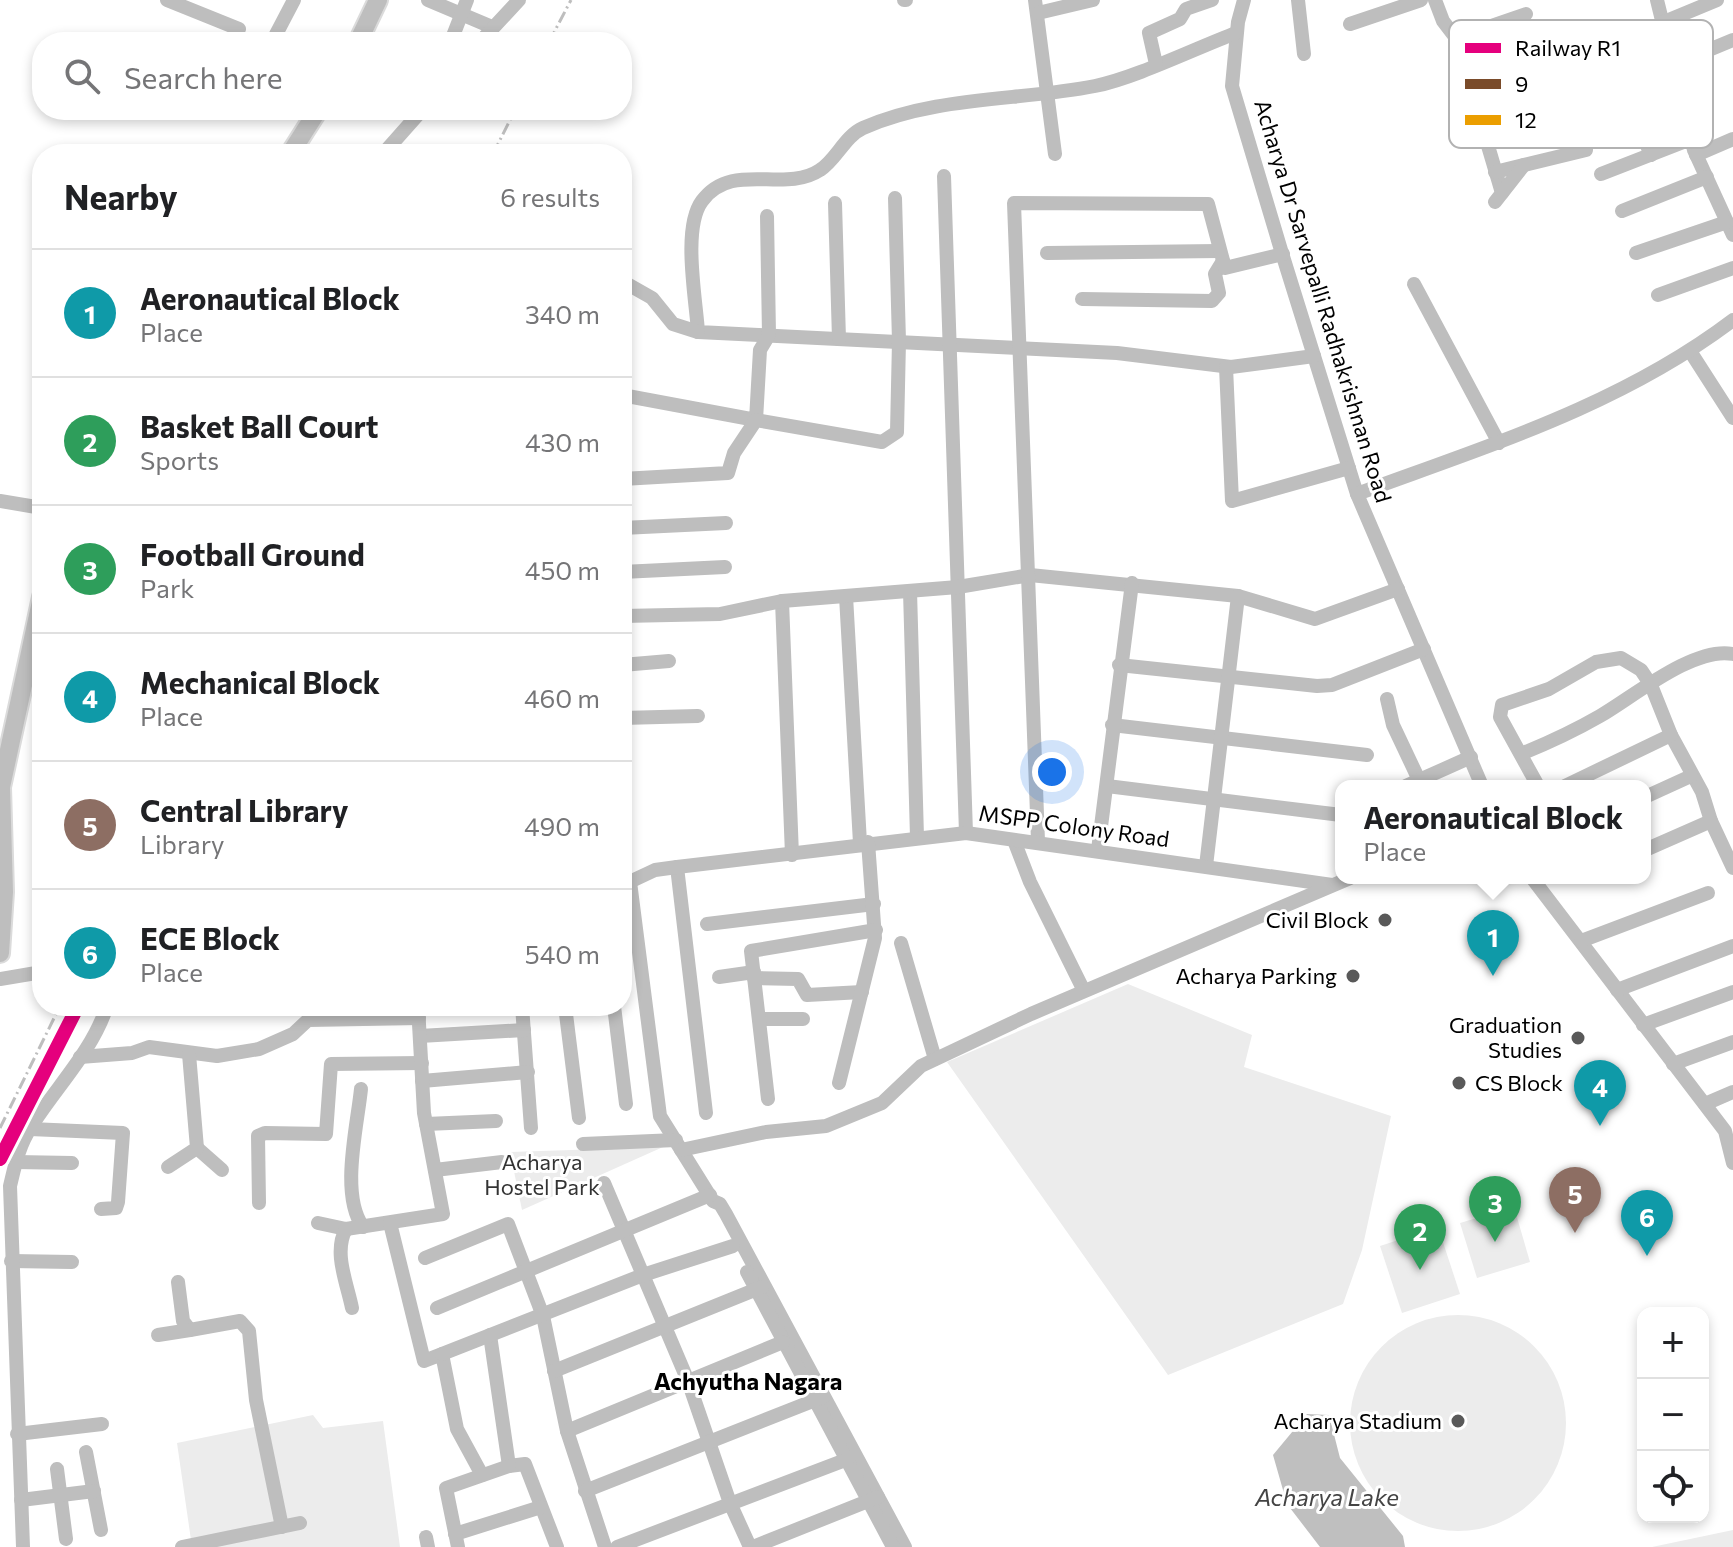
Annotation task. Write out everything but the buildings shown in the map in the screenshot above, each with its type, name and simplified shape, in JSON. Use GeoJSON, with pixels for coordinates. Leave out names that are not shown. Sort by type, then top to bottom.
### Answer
{"type":"FeatureCollection","features":[{"type":"Feature","properties":{"kind":"main road"},"geometry":{"type":"LineString","coordinates":[[363,32],[378,0]]}},
{"type":"Feature","properties":{"kind":"main road"},"geometry":{"type":"LineString","coordinates":[[296,144],[312,120]]}},
{"type":"Feature","properties":{"kind":"main road"},"geometry":{"type":"LineString","coordinates":[[0,953],[4,892],[1,787],[32,643]]}},
{"type":"Feature","properties":{"kind":"street"},"geometry":{"type":"LineString","coordinates":[[167,0],[239,29]]}},
{"type":"Feature","properties":{"kind":"street"},"geometry":{"type":"LineString","coordinates":[[277,32],[294,0]]}},
{"type":"Feature","properties":{"kind":"street"},"geometry":{"type":"LineString","coordinates":[[428,0],[464,7],[492,27]]}},
{"type":"Feature","properties":{"kind":"street"},"geometry":{"type":"LineString","coordinates":[[488,32],[519,0]]}},
{"type":"Feature","properties":{"kind":"street"},"geometry":{"type":"LineString","coordinates":[[1055,154],[1036,6],[1093,0]]}},
{"type":"Feature","properties":{"kind":"street"},"geometry":{"type":"LineString","coordinates":[[1156,64],[1149,33],[1180,19],[1186,9],[1212,0]]}},
{"type":"Feature","properties":{"kind":"street","name":"Acharya Dr Sarvepalli Radhakrishnan Road"},"geometry":{"type":"LineString","coordinates":[[1244,0],[1236,33],[1232,86],[1357,494],[1480,780]]}},
{"type":"Feature","properties":{"kind":"street"},"geometry":{"type":"LineString","coordinates":[[1298,0],[1304,54]]}},
{"type":"Feature","properties":{"kind":"street"},"geometry":{"type":"LineString","coordinates":[[1350,24],[1421,0]]}},
{"type":"Feature","properties":{"kind":"street"},"geometry":{"type":"LineString","coordinates":[[1435,0],[1449,29]]}},
{"type":"Feature","properties":{"kind":"street"},"geometry":{"type":"LineString","coordinates":[[1657,0],[1663,20]]}},
{"type":"Feature","properties":{"kind":"street"},"geometry":{"type":"LineString","coordinates":[[1669,20],[1717,0]]}},
{"type":"Feature","properties":{"kind":"street"},"geometry":{"type":"LineString","coordinates":[[454,32],[464,7]]}},
{"type":"Feature","properties":{"kind":"street"},"geometry":{"type":"LineString","coordinates":[[1508,20],[1526,14]]}},
{"type":"Feature","properties":{"kind":"street"},"geometry":{"type":"LineString","coordinates":[[698,332],[692,229],[695,211],[713,192],[732,179],[795,178],[820,171],[861,129],[934,107],[1098,86],[1236,33]]}},
{"type":"Feature","properties":{"kind":"street"},"geometry":{"type":"LineString","coordinates":[[1713,48],[1733,40]]}},
{"type":"Feature","properties":{"kind":"street"},"geometry":{"type":"LineString","coordinates":[[392,144],[413,120]]}},
{"type":"Feature","properties":{"kind":"street"},"geometry":{"type":"LineString","coordinates":[[1713,148],[1733,139]]}},
{"type":"Feature","properties":{"kind":"street"},"geometry":{"type":"LineString","coordinates":[[1488,148],[1498,198],[1524,165]]}},
{"type":"Feature","properties":{"kind":"street"},"geometry":{"type":"LineString","coordinates":[[1648,148],[1651,155]]}},
{"type":"Feature","properties":{"kind":"street"},"geometry":{"type":"LineString","coordinates":[[1601,174],[1668,148]]}},
{"type":"Feature","properties":{"kind":"street"},"geometry":{"type":"LineString","coordinates":[[1636,253],[1730,228],[1694,148]]}},
{"type":"Feature","properties":{"kind":"street"},"geometry":{"type":"LineString","coordinates":[[1696,155],[1712,148]]}},
{"type":"Feature","properties":{"kind":"street"},"geometry":{"type":"LineString","coordinates":[[1495,172],[1586,150]]}},
{"type":"Feature","properties":{"kind":"street"},"geometry":{"type":"LineString","coordinates":[[944,176],[966,833]]}},
{"type":"Feature","properties":{"kind":"street"},"geometry":{"type":"LineString","coordinates":[[1622,211],[1707,177]]}},
{"type":"Feature","properties":{"kind":"street"},"geometry":{"type":"LineString","coordinates":[[632,397],[882,442],[891,439],[897,432],[899,341],[895,198]]}},
{"type":"Feature","properties":{"kind":"street"},"geometry":{"type":"LineString","coordinates":[[835,203],[839,339]]}},
{"type":"Feature","properties":{"kind":"street"},"geometry":{"type":"LineString","coordinates":[[1038,841],[1022,348],[1014,203],[1208,204],[1225,268],[1283,254]]}},
{"type":"Feature","properties":{"kind":"street"},"geometry":{"type":"LineString","coordinates":[[632,478],[728,473],[734,453],[756,420],[760,350],[769,335],[767,216]]}},
{"type":"Feature","properties":{"kind":"street"},"geometry":{"type":"LineString","coordinates":[[1047,253],[1221,256]]}},
{"type":"Feature","properties":{"kind":"street"},"geometry":{"type":"LineString","coordinates":[[1082,299],[1212,301],[1219,293],[1215,274],[1221,256]]}},
{"type":"Feature","properties":{"kind":"street"},"geometry":{"type":"LineString","coordinates":[[1658,295],[1733,268]]}},
{"type":"Feature","properties":{"kind":"street"},"geometry":{"type":"LineString","coordinates":[[1414,284],[1499,443]]}},
{"type":"Feature","properties":{"kind":"street"},"geometry":{"type":"LineString","coordinates":[[632,287],[652,298],[673,324],[698,332],[1117,353],[1226,367],[1314,356]]}},
{"type":"Feature","properties":{"kind":"street"},"geometry":{"type":"LineString","coordinates":[[1357,494],[1499,443],[1658,373],[1733,320]]}},
{"type":"Feature","properties":{"kind":"street"},"geometry":{"type":"LineString","coordinates":[[1690,351],[1731,410]]}},
{"type":"Feature","properties":{"kind":"street"},"geometry":{"type":"LineString","coordinates":[[1226,367],[1232,501],[1349,468]]}},
{"type":"Feature","properties":{"kind":"street"},"geometry":{"type":"LineString","coordinates":[[0,501],[32,506]]}},
{"type":"Feature","properties":{"kind":"street"},"geometry":{"type":"LineString","coordinates":[[632,528],[726,523]]}},
{"type":"Feature","properties":{"kind":"street"},"geometry":{"type":"LineString","coordinates":[[632,572],[725,567]]}},
{"type":"Feature","properties":{"kind":"street"},"geometry":{"type":"LineString","coordinates":[[632,616],[720,614],[782,601],[958,587],[1030,575],[1238,596],[1315,619],[1398,589]]}},
{"type":"Feature","properties":{"kind":"street"},"geometry":{"type":"LineString","coordinates":[[1098,850],[1119,665],[1132,583]]}},
{"type":"Feature","properties":{"kind":"street"},"geometry":{"type":"LineString","coordinates":[[910,591],[917,837]]}},
{"type":"Feature","properties":{"kind":"street"},"geometry":{"type":"LineString","coordinates":[[839,1083],[876,930],[864,843],[846,596]]}},
{"type":"Feature","properties":{"kind":"street"},"geometry":{"type":"LineString","coordinates":[[1206,866],[1238,596]]}},
{"type":"Feature","properties":{"kind":"street"},"geometry":{"type":"LineString","coordinates":[[782,601],[792,855]]}},
{"type":"Feature","properties":{"kind":"street"},"geometry":{"type":"LineString","coordinates":[[1119,665],[1332,685],[1424,649]]}},
{"type":"Feature","properties":{"kind":"street"},"geometry":{"type":"LineString","coordinates":[[1521,754],[1600,716],[1671,671],[1721,652],[1733,654]]}},
{"type":"Feature","properties":{"kind":"street"},"geometry":{"type":"LineString","coordinates":[[1535,780],[1500,717],[1502,705],[1549,689],[1609,658],[1621,658],[1641,670],[1651,685],[1671,735],[1702,792],[1711,821],[1733,868]]}},
{"type":"Feature","properties":{"kind":"street"},"geometry":{"type":"LineString","coordinates":[[632,664],[669,661]]}},
{"type":"Feature","properties":{"kind":"street"},"geometry":{"type":"LineString","coordinates":[[1387,699],[1411,780]]}},
{"type":"Feature","properties":{"kind":"street"},"geometry":{"type":"LineString","coordinates":[[632,718],[698,716]]}},
{"type":"Feature","properties":{"kind":"street"},"geometry":{"type":"LineString","coordinates":[[1112,725],[1367,755]]}},
{"type":"Feature","properties":{"kind":"street"},"geometry":{"type":"LineString","coordinates":[[1577,780],[1671,735]]}},
{"type":"Feature","properties":{"kind":"street"},"geometry":{"type":"LineString","coordinates":[[1419,780],[1471,757]]}},
{"type":"Feature","properties":{"kind":"street"},"geometry":{"type":"LineString","coordinates":[[1651,794],[1691,776]]}},
{"type":"Feature","properties":{"kind":"street"},"geometry":{"type":"LineString","coordinates":[[1107,786],[1335,814]]}},
{"type":"Feature","properties":{"kind":"street"},"geometry":{"type":"LineString","coordinates":[[1651,847],[1711,821]]}},
{"type":"Feature","properties":{"kind":"street","name":"MSPP Colony Road"},"geometry":{"type":"LineString","coordinates":[[632,880],[655,870],[966,833],[1015,843],[1038,841],[1333,885]]}},
{"type":"Feature","properties":{"kind":"street"},"geometry":{"type":"LineString","coordinates":[[1015,843],[1030,882],[1083,989]]}},
{"type":"Feature","properties":{"kind":"street"},"geometry":{"type":"LineString","coordinates":[[677,867],[706,1113]]}},
{"type":"Feature","properties":{"kind":"street"},"geometry":{"type":"LineString","coordinates":[[1537,884],[1725,1131],[1733,1163]]}},
{"type":"Feature","properties":{"kind":"street"},"geometry":{"type":"LineString","coordinates":[[583,1144],[679,1145],[826,1126],[882,1103],[921,1066],[935,1059],[1083,989],[1333,885]]}},
{"type":"Feature","properties":{"kind":"street"},"geometry":{"type":"LineString","coordinates":[[1581,941],[1708,893]]}},
{"type":"Feature","properties":{"kind":"street"},"geometry":{"type":"LineString","coordinates":[[707,924],[874,904]]}},
{"type":"Feature","properties":{"kind":"street"},"geometry":{"type":"LineString","coordinates":[[632,924],[660,1116],[711,1198],[712,1207],[733,1246],[760,1288],[820,1398],[874,1498],[893,1546]]}},
{"type":"Feature","properties":{"kind":"street"},"geometry":{"type":"LineString","coordinates":[[768,1099],[751,951],[876,930]]}},
{"type":"Feature","properties":{"kind":"street"},"geometry":{"type":"LineString","coordinates":[[901,943],[935,1059]]}},
{"type":"Feature","properties":{"kind":"street"},"geometry":{"type":"LineString","coordinates":[[1617,990],[1733,946]]}},
{"type":"Feature","properties":{"kind":"street"},"geometry":{"type":"LineString","coordinates":[[0,979],[32,974]]}},
{"type":"Feature","properties":{"kind":"street"},"geometry":{"type":"LineString","coordinates":[[719,977],[754,975],[798,979],[807,995],[862,992]]}},
{"type":"Feature","properties":{"kind":"street"},"geometry":{"type":"LineString","coordinates":[[1643,1025],[1733,992]]}},
{"type":"Feature","properties":{"kind":"street"},"geometry":{"type":"LineString","coordinates":[[23,1547],[17,1434],[7,1368],[10,1186],[30,1129],[80,1057],[102,1016]]}},
{"type":"Feature","properties":{"kind":"street"},"geometry":{"type":"LineString","coordinates":[[80,1057],[132,1053],[149,1047],[217,1056],[259,1049],[293,1034],[303,1016]]}},
{"type":"Feature","properties":{"kind":"street"},"geometry":{"type":"LineString","coordinates":[[318,1223],[346,1229],[443,1214],[426,1124],[418,1016]]}},
{"type":"Feature","properties":{"kind":"street"},"geometry":{"type":"LineString","coordinates":[[523,1016],[531,1128]]}},
{"type":"Feature","properties":{"kind":"street"},"geometry":{"type":"LineString","coordinates":[[566,1016],[579,1118]]}},
{"type":"Feature","properties":{"kind":"street"},"geometry":{"type":"LineString","coordinates":[[615,1016],[626,1104]]}},
{"type":"Feature","properties":{"kind":"street"},"geometry":{"type":"LineString","coordinates":[[759,1019],[803,1019]]}},
{"type":"Feature","properties":{"kind":"street"},"geometry":{"type":"LineString","coordinates":[[420,1036],[524,1030]]}},
{"type":"Feature","properties":{"kind":"street"},"geometry":{"type":"LineString","coordinates":[[1673,1064],[1733,1042]]}},
{"type":"Feature","properties":{"kind":"street"},"geometry":{"type":"LineString","coordinates":[[189,1054],[197,1148],[222,1170]]}},
{"type":"Feature","properties":{"kind":"street"},"geometry":{"type":"LineString","coordinates":[[259,1203],[258,1136],[262,1133],[326,1134],[331,1064],[422,1063]]}},
{"type":"Feature","properties":{"kind":"street"},"geometry":{"type":"LineString","coordinates":[[422,1081],[528,1072]]}},
{"type":"Feature","properties":{"kind":"street"},"geometry":{"type":"LineString","coordinates":[[361,1089],[351,1197],[355,1215],[363,1227]]}},
{"type":"Feature","properties":{"kind":"street"},"geometry":{"type":"LineString","coordinates":[[1705,1104],[1733,1092]]}},
{"type":"Feature","properties":{"kind":"street"},"geometry":{"type":"LineString","coordinates":[[426,1124],[496,1121]]}},
{"type":"Feature","properties":{"kind":"street"},"geometry":{"type":"LineString","coordinates":[[30,1129],[123,1133],[118,1202],[116,1208],[101,1209]]}},
{"type":"Feature","properties":{"kind":"street"},"geometry":{"type":"LineString","coordinates":[[168,1167],[197,1148]]}},
{"type":"Feature","properties":{"kind":"street"},"geometry":{"type":"LineString","coordinates":[[16,1162],[72,1163]]}},
{"type":"Feature","properties":{"kind":"street"},"geometry":{"type":"LineString","coordinates":[[435,1170],[502,1162]]}},
{"type":"Feature","properties":{"kind":"street"},"geometry":{"type":"LineString","coordinates":[[604,1183],[688,1381],[730,1503],[751,1547],[874,1498]]}},
{"type":"Feature","properties":{"kind":"street"},"geometry":{"type":"LineString","coordinates":[[437,1308],[711,1198]]}},
{"type":"Feature","properties":{"kind":"street"},"geometry":{"type":"LineString","coordinates":[[711,1198],[720,1204],[783,1342],[820,1398],[848,1459],[874,1498]]}},
{"type":"Feature","properties":{"kind":"street"},"geometry":{"type":"LineString","coordinates":[[390,1223],[424,1361],[643,1275],[733,1246]]}},
{"type":"Feature","properties":{"kind":"street"},"geometry":{"type":"LineString","coordinates":[[425,1258],[508,1224],[543,1316],[567,1431],[605,1547]]}},
{"type":"Feature","properties":{"kind":"street"},"geometry":{"type":"LineString","coordinates":[[346,1229],[340,1239],[340,1255],[352,1308]]}},
{"type":"Feature","properties":{"kind":"street"},"geometry":{"type":"LineString","coordinates":[[11,1261],[72,1262]]}},
{"type":"Feature","properties":{"kind":"street"},"geometry":{"type":"LineString","coordinates":[[178,1282],[183,1321],[190,1330]]}},
{"type":"Feature","properties":{"kind":"street"},"geometry":{"type":"LineString","coordinates":[[554,1371],[760,1288]]}},
{"type":"Feature","properties":{"kind":"street"},"geometry":{"type":"LineString","coordinates":[[158,1335],[240,1321],[249,1331],[256,1400],[282,1527]]}},
{"type":"Feature","properties":{"kind":"street"},"geometry":{"type":"LineString","coordinates":[[490,1335],[509,1466]]}},
{"type":"Feature","properties":{"kind":"street"},"geometry":{"type":"LineString","coordinates":[[567,1431],[783,1342]]}},
{"type":"Feature","properties":{"kind":"street"},"geometry":{"type":"LineString","coordinates":[[442,1354],[457,1429],[482,1475]]}},
{"type":"Feature","properties":{"kind":"street"},"geometry":{"type":"LineString","coordinates":[[585,1491],[820,1398]]}},
{"type":"Feature","properties":{"kind":"street"},"geometry":{"type":"LineString","coordinates":[[17,1434],[102,1424]]}},
{"type":"Feature","properties":{"kind":"street"},"geometry":{"type":"LineString","coordinates":[[86,1452],[101,1530]]}},
{"type":"Feature","properties":{"kind":"street"},"geometry":{"type":"LineString","coordinates":[[617,1547],[848,1459]]}},
{"type":"Feature","properties":{"kind":"street"},"geometry":{"type":"LineString","coordinates":[[541,1507],[456,1541],[446,1488],[509,1466],[525,1464],[557,1547]]}},
{"type":"Feature","properties":{"kind":"street"},"geometry":{"type":"LineString","coordinates":[[57,1469],[66,1539]]}},
{"type":"Feature","properties":{"kind":"street"},"geometry":{"type":"LineString","coordinates":[[21,1500],[94,1491]]}},
{"type":"Feature","properties":{"kind":"street"},"geometry":{"type":"LineString","coordinates":[[182,1547],[300,1523]]}},
{"type":"Feature","properties":{"kind":"green space"},"geometry":{"type":"Polygon","coordinates":[[[1128,984],[1252,1035],[1244,1067],[1391,1116],[1362,1250],[1343,1304],[1168,1375],[947,1062],[1128,984]]]}},
{"type":"Feature","properties":{"kind":"green space","name":"Acharya Hostel Park"},"geometry":{"type":"Polygon","coordinates":[[[663,1147],[522,1210],[510,1152],[663,1147]]]}},
{"type":"Feature","properties":{"kind":"green space"},"geometry":{"type":"Polygon","coordinates":[[[1514,1207],[1530,1262],[1477,1278],[1460,1223],[1514,1207]]]}},
{"type":"Feature","properties":{"kind":"green space"},"geometry":{"type":"Polygon","coordinates":[[[1438,1227],[1460,1294],[1402,1313],[1380,1246],[1438,1227]]]}},
{"type":"Feature","properties":{"kind":"green space","name":"Acharya Stadium"},"geometry":{"type":"Polygon","coordinates":[[[1458,1315],[1499,1323],[1518,1333],[1534,1347],[1548,1363],[1558,1382],[1566,1423],[1558,1464],[1548,1483],[1534,1499],[1518,1513],[1499,1523],[1458,1531],[1417,1523],[1398,1513],[1382,1499],[1368,1483],[1358,1464],[1350,1423],[1358,1382],[1368,1363],[1382,1347],[1398,1333],[1417,1323],[1458,1315]]]}},
{"type":"Feature","properties":{"kind":"green space"},"geometry":{"type":"Polygon","coordinates":[[[313,1415],[323,1428],[383,1421],[400,1547],[192,1547],[177,1443],[313,1415]]]}},
{"type":"Feature","properties":{"kind":"green space"},"geometry":{"type":"Polygon","coordinates":[[[1733,1530],[1733,1547],[1652,1547],[1733,1530]]]}},
{"type":"Feature","properties":{"kind":"water","name":"Acharya Lake"},"geometry":{"type":"Polygon","coordinates":[[[1307,1414],[1329,1415],[1340,1458],[1403,1536],[1405,1547],[1320,1547],[1287,1504],[1273,1455],[1307,1414]]]}},
{"type":"Feature","properties":{"kind":"railway"},"geometry":{"type":"LineString","coordinates":[[554,32],[571,0]]}},
{"type":"Feature","properties":{"kind":"railway"},"geometry":{"type":"LineString","coordinates":[[498,144],[510,120]]}},
{"type":"Feature","properties":{"kind":"railway"},"geometry":{"type":"LineString","coordinates":[[0,1128],[55,1016]]}},
{"type":"Feature","properties":{"kind":"rail line","name":"R1"},"geometry":{"type":"LineString","coordinates":[[0,1159],[73,1016]]}},
{"type":"Feature","properties":{"kind":"place","name":"Civil Block"},"geometry":{"type":"Point","coordinates":[1385,920]}},
{"type":"Feature","properties":{"kind":"place","name":"Acharya Parking"},"geometry":{"type":"Point","coordinates":[1353,976]}},
{"type":"Feature","properties":{"kind":"place","name":"Aeronautical Block"},"geometry":{"type":"Point","coordinates":[1493,976]}},
{"type":"Feature","properties":{"kind":"place","name":"Graduation Studies"},"geometry":{"type":"Point","coordinates":[1578,1038]}},
{"type":"Feature","properties":{"kind":"place","name":"CS Block"},"geometry":{"type":"Point","coordinates":[1459,1083]}},
{"type":"Feature","properties":{"kind":"place","name":"Mechanical Block"},"geometry":{"type":"Point","coordinates":[1600,1126]}},
{"type":"Feature","properties":{"kind":"place","name":"Central Library"},"geometry":{"type":"Point","coordinates":[1575,1233]}},
{"type":"Feature","properties":{"kind":"place","name":"Football Ground"},"geometry":{"type":"Point","coordinates":[1495,1242]}},
{"type":"Feature","properties":{"kind":"place","name":"ECE Block"},"geometry":{"type":"Point","coordinates":[1647,1256]}},
{"type":"Feature","properties":{"kind":"place","name":"Basket Ball Court"},"geometry":{"type":"Point","coordinates":[1420,1270]}},
{"type":"Feature","properties":{"kind":"place","name":"Acharya Stadium"},"geometry":{"type":"Point","coordinates":[1458,1421]}},
{"type":"Feature","properties":{"kind":"district","name":"Achyutha Nagara"},"geometry":{"type":"Point","coordinates":[748,1382]}}]}
